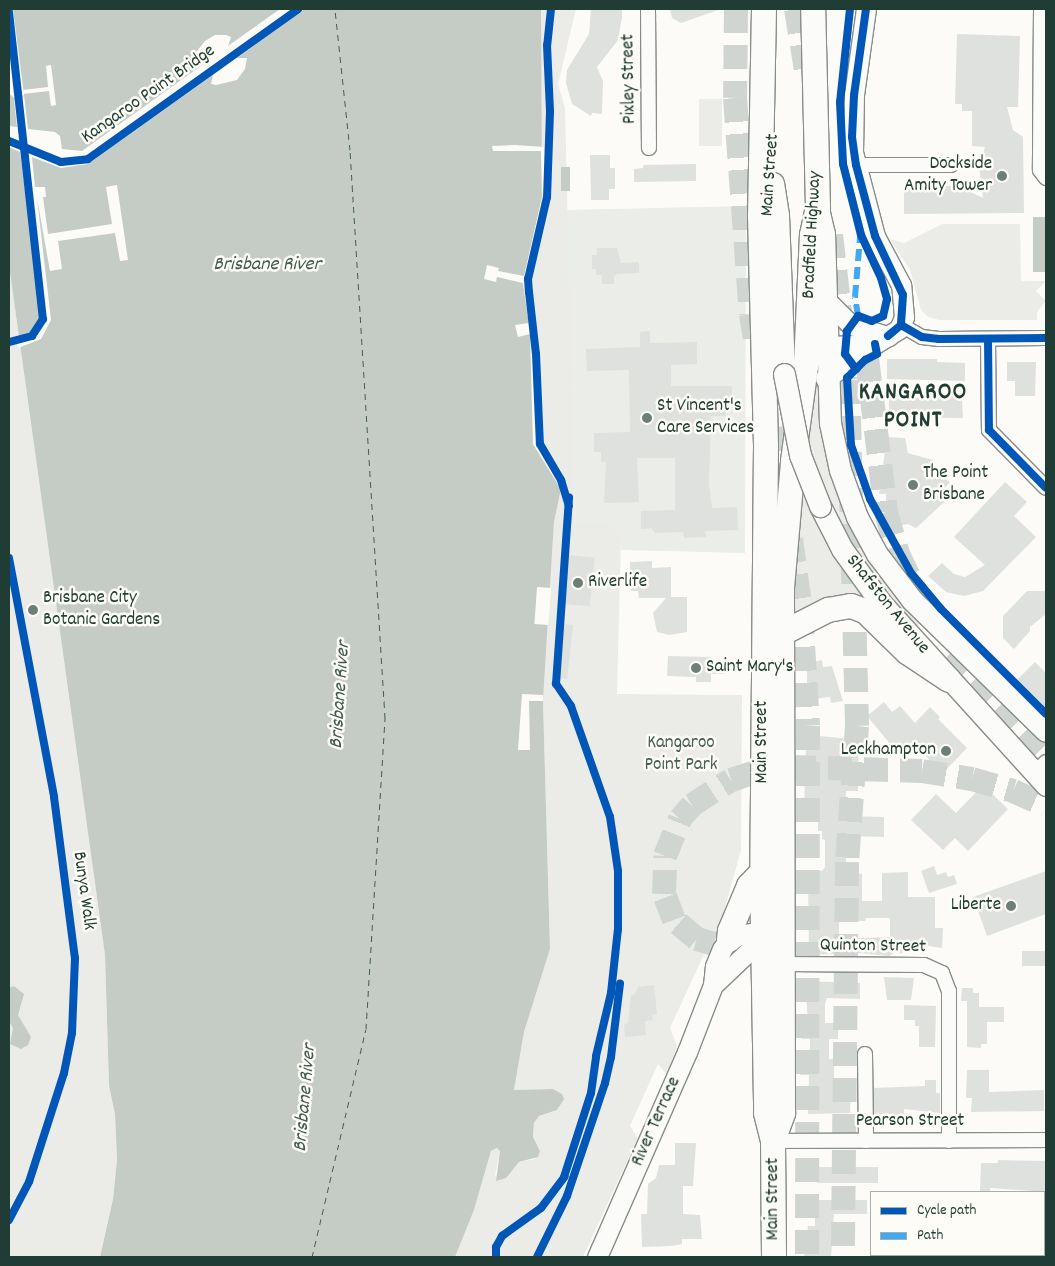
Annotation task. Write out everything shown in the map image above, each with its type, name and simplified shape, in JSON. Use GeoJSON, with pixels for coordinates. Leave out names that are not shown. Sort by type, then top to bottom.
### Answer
{"type":"FeatureCollection","features":[{"type":"Feature","properties":{"kind":"highway","name":"Main Street"},"geometry":{"type":"LineString","coordinates":[[764,9],[761,60],[762,323],[765,342],[762,872],[774,942]]}},
{"type":"Feature","properties":{"kind":"highway","name":"Main Street"},"geometry":{"type":"LineString","coordinates":[[765,342],[769,324],[768,219],[773,183],[777,9]]}},
{"type":"Feature","properties":{"kind":"highway","name":"Bradfield Highway"},"geometry":{"type":"LineString","coordinates":[[793,461],[806,366],[812,235],[818,207],[813,9]]}},
{"type":"Feature","properties":{"kind":"highway","name":"Main Street"},"geometry":{"type":"LineString","coordinates":[[774,1257],[773,1141],[766,1113],[774,942],[781,634],[793,461]]}},
{"type":"Feature","properties":{"kind":"highway"},"geometry":{"type":"LineString","coordinates":[[781,634],[828,610],[851,606],[864,611],[907,652],[949,680]]}},
{"type":"Feature","properties":{"kind":"highway"},"geometry":{"type":"LineString","coordinates":[[729,940],[730,931],[749,886],[762,872]]}},
{"type":"Feature","properties":{"kind":"main road","name":"Shafston Avenue"},"geometry":{"type":"LineString","coordinates":[[773,183],[778,215],[784,374],[800,456],[820,506],[861,578],[949,680],[1043,773]]}},
{"type":"Feature","properties":{"kind":"main road","name":"Shafston Avenue"},"geometry":{"type":"LineString","coordinates":[[818,207],[824,232],[827,301],[826,378],[830,423],[840,470],[857,517],[877,554],[912,600],[1046,731]]}},
{"type":"Feature","properties":{"kind":"main road"},"geometry":{"type":"LineString","coordinates":[[826,378],[857,354],[865,344]]}},
{"type":"Feature","properties":{"kind":"street","name":"Pixley Street"},"geometry":{"type":"LineString","coordinates":[[648,9],[649,148]]}},
{"type":"Feature","properties":{"kind":"street","name":"Main Street"},"geometry":{"type":"LineString","coordinates":[[756,9],[757,42],[761,60]]}},
{"type":"Feature","properties":{"kind":"street"},"geometry":{"type":"LineString","coordinates":[[806,366],[826,348],[875,344],[895,330],[904,295],[875,236],[856,165],[852,117],[866,9]]}},
{"type":"Feature","properties":{"kind":"street"},"geometry":{"type":"LineString","coordinates":[[1041,9],[1043,82],[1040,170],[1046,178]]}},
{"type":"Feature","properties":{"kind":"street"},"geometry":{"type":"LineString","coordinates":[[856,165],[951,165]]}},
{"type":"Feature","properties":{"kind":"street"},"geometry":{"type":"LineString","coordinates":[[827,301],[851,325],[895,330],[929,338],[1046,338]]}},
{"type":"Feature","properties":{"kind":"street"},"geometry":{"type":"LineString","coordinates":[[988,339],[989,430],[1046,488]]}},
{"type":"Feature","properties":{"kind":"street"},"geometry":{"type":"LineString","coordinates":[[729,940],[774,942]]}},
{"type":"Feature","properties":{"kind":"street","name":"River Terrace"},"geometry":{"type":"LineString","coordinates":[[597,1257],[713,985],[715,966],[729,940]]}},
{"type":"Feature","properties":{"kind":"street","name":"River Terrace"},"geometry":{"type":"LineString","coordinates":[[713,985],[744,955],[774,942]]}},
{"type":"Feature","properties":{"kind":"street","name":"Quinton Street"},"geometry":{"type":"LineString","coordinates":[[774,942],[924,965],[942,972],[949,991],[949,1141]]}},
{"type":"Feature","properties":{"kind":"street"},"geometry":{"type":"LineString","coordinates":[[865,1054],[866,1141]]}},
{"type":"Feature","properties":{"kind":"street","name":"Pearson Street"},"geometry":{"type":"LineString","coordinates":[[773,1141],[1046,1140]]}},
{"type":"Feature","properties":{"kind":"shaded area"},"geometry":{"type":"Polygon","coordinates":[[[746,206],[745,553],[621,550],[621,539],[575,523],[566,210],[746,206]]]}},
{"type":"Feature","properties":{"kind":"green space","name":"Kangaroo Point Park"},"geometry":{"type":"Polygon","coordinates":[[[541,9],[576,9],[558,84],[565,108],[575,523],[607,524],[621,539],[617,694],[742,695],[741,850],[713,951],[705,952],[670,1028],[677,1046],[667,1075],[658,1064],[630,1126],[638,1138],[583,1257],[455,1257],[474,1210],[491,1151],[497,1148],[500,1151],[495,1176],[511,1172],[519,1162],[535,1159],[540,1151],[533,1138],[534,1123],[539,1116],[557,1110],[553,1089],[514,1090],[524,1032],[550,949],[543,701],[554,522],[561,489],[533,444],[533,354],[523,283],[541,151],[541,9]]]}},
{"type":"Feature","properties":{"kind":"green space"},"geometry":{"type":"Polygon","coordinates":[[[699,99],[722,99],[722,146],[699,146],[699,99]]]}},
{"type":"Feature","properties":{"kind":"green space"},"geometry":{"type":"Polygon","coordinates":[[[942,224],[1020,224],[1021,281],[1046,281],[1036,291],[1046,301],[1037,312],[1037,320],[939,320],[928,317],[921,310],[910,270],[890,239],[904,243],[942,224]]]}},
{"type":"Feature","properties":{"kind":"green space","name":"Brisbane City Botanic Gardens"},"geometry":{"type":"Polygon","coordinates":[[[9,265],[105,955],[109,1086],[115,1114],[117,1160],[113,1199],[100,1257],[9,1257],[9,265]]]}},
{"type":"Feature","properties":{"kind":"green space"},"geometry":{"type":"Polygon","coordinates":[[[815,382],[819,384],[827,448],[920,623],[913,628],[845,536],[806,447],[815,382]]]}},
{"type":"Feature","properties":{"kind":"green space"},"geometry":{"type":"Polygon","coordinates":[[[800,477],[874,609],[792,621],[800,477]]]}},
{"type":"Feature","properties":{"kind":"water","name":"Brisbane River"},"geometry":{"type":"Polygon","coordinates":[[[13,9],[541,9],[542,197],[523,283],[533,354],[533,444],[561,489],[554,522],[543,701],[550,949],[524,1032],[514,1090],[553,1089],[562,1094],[564,1099],[557,1110],[539,1116],[534,1123],[533,1137],[540,1151],[538,1157],[519,1162],[506,1178],[496,1181],[500,1151],[497,1148],[491,1151],[474,1210],[455,1257],[100,1257],[113,1199],[117,1160],[115,1114],[109,1086],[105,955],[9,265],[9,93],[17,101],[24,95],[13,9]]]}},
{"type":"Feature","properties":{"kind":"water"},"geometry":{"type":"Polygon","coordinates":[[[561,167],[570,167],[570,191],[561,191],[561,167]]]}},
{"type":"Feature","properties":{"kind":"water"},"geometry":{"type":"Polygon","coordinates":[[[1033,217],[1046,217],[1046,272],[1033,272],[1033,217]]]}},
{"type":"Feature","properties":{"kind":"water"},"geometry":{"type":"Polygon","coordinates":[[[14,986],[24,994],[18,1015],[31,1037],[28,1045],[21,1049],[10,1044],[13,1028],[9,1021],[9,988],[14,986]]]}},
{"type":"Feature","properties":{"kind":"pier"},"geometry":{"type":"Polygon","coordinates":[[[280,9],[305,9],[237,58],[247,58],[245,69],[237,80],[216,85],[211,84],[213,75],[88,164],[61,168],[32,157],[35,187],[45,187],[46,197],[43,197],[48,234],[112,224],[106,187],[117,185],[128,260],[120,261],[115,233],[58,241],[62,269],[50,271],[37,198],[51,320],[41,339],[18,348],[16,338],[34,331],[41,313],[20,152],[9,147],[9,126],[17,127],[14,100],[21,101],[24,95],[28,129],[55,132],[60,136],[62,149],[82,151],[205,63],[196,62],[197,51],[205,41],[215,35],[226,35],[231,37],[228,46],[280,9]]]}},
{"type":"Feature","properties":{"kind":"pier"},"geometry":{"type":"Polygon","coordinates":[[[51,65],[56,105],[51,106],[49,91],[23,94],[23,90],[48,87],[46,66],[51,65]]]}},
{"type":"Feature","properties":{"kind":"pier"},"geometry":{"type":"Polygon","coordinates":[[[492,146],[544,147],[544,197],[526,283],[536,354],[536,443],[561,489],[533,444],[530,334],[518,337],[515,325],[529,323],[523,283],[497,277],[496,282],[484,279],[487,265],[499,268],[498,271],[524,276],[542,197],[541,151],[493,151],[492,146]]]}},
{"type":"Feature","properties":{"kind":"pier"},"geometry":{"type":"Polygon","coordinates":[[[537,587],[551,588],[548,625],[534,624],[537,587]]]}},
{"type":"Feature","properties":{"kind":"pier"},"geometry":{"type":"Polygon","coordinates":[[[522,694],[543,695],[543,701],[529,701],[530,750],[518,750],[522,694]]]}},
{"type":"Feature","properties":{"kind":"building"},"geometry":{"type":"Polygon","coordinates":[[[591,9],[622,9],[618,40],[597,67],[603,81],[602,114],[592,113],[591,116],[572,104],[566,83],[567,70],[589,34],[591,9]]]}},
{"type":"Feature","properties":{"kind":"building"},"geometry":{"type":"Polygon","coordinates":[[[670,9],[721,9],[681,23],[672,18],[670,9]]]}},
{"type":"Feature","properties":{"kind":"building"},"geometry":{"type":"Polygon","coordinates":[[[957,34],[1020,36],[1018,107],[1007,107],[1013,130],[1023,137],[1024,213],[904,214],[904,186],[958,186],[983,198],[979,166],[985,147],[972,146],[972,111],[962,111],[962,104],[955,104],[957,34]]]}},
{"type":"Feature","properties":{"kind":"building"},"geometry":{"type":"Polygon","coordinates":[[[590,155],[610,155],[610,168],[615,168],[615,189],[609,189],[609,200],[591,200],[590,155]]]}},
{"type":"Feature","properties":{"kind":"building"},"geometry":{"type":"Polygon","coordinates":[[[696,164],[696,181],[634,182],[634,169],[643,168],[643,165],[696,164]]]}},
{"type":"Feature","properties":{"kind":"building"},"geometry":{"type":"Polygon","coordinates":[[[597,248],[617,248],[621,263],[639,262],[639,273],[617,274],[614,276],[614,284],[602,284],[602,275],[596,275],[596,269],[592,269],[592,255],[597,255],[597,248]]]}},
{"type":"Feature","properties":{"kind":"building"},"geometry":{"type":"Polygon","coordinates":[[[650,331],[650,343],[697,342],[697,364],[671,365],[671,386],[732,386],[732,405],[726,405],[726,416],[711,416],[709,483],[712,508],[737,507],[738,530],[705,531],[706,537],[684,538],[683,532],[655,533],[651,528],[641,529],[641,511],[675,510],[675,458],[637,458],[639,502],[604,503],[606,462],[601,462],[601,452],[594,452],[594,433],[630,432],[629,370],[587,371],[586,349],[640,347],[640,332],[650,331]]]}},
{"type":"Feature","properties":{"kind":"building"},"geometry":{"type":"Polygon","coordinates":[[[887,359],[937,359],[937,362],[965,363],[965,381],[887,379],[887,359]]]}},
{"type":"Feature","properties":{"kind":"building"},"geometry":{"type":"Polygon","coordinates":[[[1007,362],[1036,362],[1035,396],[1015,396],[1015,381],[1007,381],[1007,362]]]}},
{"type":"Feature","properties":{"kind":"building"},"geometry":{"type":"Polygon","coordinates":[[[951,394],[962,400],[963,418],[889,417],[889,399],[951,397],[951,394]]]}},
{"type":"Feature","properties":{"kind":"building","name":"The Point Brisbane"},"geometry":{"type":"Polygon","coordinates":[[[887,437],[905,438],[908,453],[933,460],[928,468],[950,482],[945,488],[953,494],[916,528],[908,524],[897,526],[892,516],[886,516],[886,494],[879,494],[887,437]]]}},
{"type":"Feature","properties":{"kind":"building"},"geometry":{"type":"Polygon","coordinates":[[[1005,482],[1027,502],[1014,516],[1036,537],[983,591],[964,596],[946,592],[928,576],[942,563],[954,574],[965,577],[985,565],[954,537],[1005,482]]]}},
{"type":"Feature","properties":{"kind":"building","name":"Riverlife"},"geometry":{"type":"Polygon","coordinates":[[[568,555],[595,558],[590,607],[563,604],[568,555]]]}},
{"type":"Feature","properties":{"kind":"building"},"geometry":{"type":"Polygon","coordinates":[[[652,561],[652,568],[671,567],[671,597],[687,597],[687,632],[669,635],[657,632],[653,613],[666,598],[639,598],[638,591],[631,591],[630,562],[652,561]]]}},
{"type":"Feature","properties":{"kind":"building"},"geometry":{"type":"Polygon","coordinates":[[[1027,591],[1046,591],[1046,614],[1030,627],[1030,631],[1014,649],[1003,638],[1003,616],[1027,591]]]}},
{"type":"Feature","properties":{"kind":"building"},"geometry":{"type":"Polygon","coordinates":[[[563,624],[573,625],[567,679],[557,678],[563,624]]]}},
{"type":"Feature","properties":{"kind":"building","name":"Saint Mary's"},"geometry":{"type":"Polygon","coordinates":[[[668,656],[711,657],[711,661],[724,661],[724,674],[711,674],[711,682],[696,682],[696,677],[667,676],[668,656]]]}},
{"type":"Feature","properties":{"kind":"building"},"geometry":{"type":"Polygon","coordinates":[[[822,660],[823,667],[832,666],[843,701],[831,703],[830,697],[815,699],[807,694],[807,670],[814,669],[813,662],[822,660]]]}},
{"type":"Feature","properties":{"kind":"building"},"geometry":{"type":"Polygon","coordinates":[[[1035,662],[1046,673],[1046,709],[1015,682],[1035,662]]]}},
{"type":"Feature","properties":{"kind":"building"},"geometry":{"type":"Polygon","coordinates":[[[884,702],[892,712],[900,706],[915,723],[930,707],[940,717],[938,719],[967,748],[943,773],[913,744],[901,757],[867,716],[884,702]]]}},
{"type":"Feature","properties":{"kind":"building"},"geometry":{"type":"Polygon","coordinates":[[[820,736],[859,740],[858,791],[846,791],[845,816],[884,817],[884,837],[849,836],[846,840],[846,871],[862,874],[862,901],[882,901],[882,873],[908,872],[908,897],[935,897],[935,928],[943,928],[942,948],[916,944],[900,954],[898,950],[889,956],[859,953],[809,955],[808,871],[822,871],[825,867],[825,840],[822,839],[822,831],[818,831],[818,814],[804,814],[806,739],[820,739],[820,736]],[[866,918],[865,921],[839,921],[839,939],[890,937],[890,918],[866,918]]]}},
{"type":"Feature","properties":{"kind":"building"},"geometry":{"type":"Polygon","coordinates":[[[983,785],[1008,809],[968,851],[955,838],[943,850],[911,820],[936,794],[956,813],[983,785]]]}},
{"type":"Feature","properties":{"kind":"building"},"geometry":{"type":"Polygon","coordinates":[[[934,866],[937,875],[946,872],[948,877],[954,875],[957,884],[929,893],[921,871],[934,866]]]}},
{"type":"Feature","properties":{"kind":"building","name":"Liberte"},"geometry":{"type":"Polygon","coordinates":[[[1046,871],[1046,914],[987,936],[973,897],[1046,871]]]}},
{"type":"Feature","properties":{"kind":"building"},"geometry":{"type":"Polygon","coordinates":[[[1022,951],[1046,951],[1046,966],[1022,966],[1022,951]]]}},
{"type":"Feature","properties":{"kind":"building"},"geometry":{"type":"Polygon","coordinates":[[[884,977],[914,978],[911,1000],[887,1000],[884,977]]]}},
{"type":"Feature","properties":{"kind":"building"},"geometry":{"type":"Polygon","coordinates":[[[805,981],[860,983],[860,999],[827,998],[825,1004],[825,1023],[838,1023],[838,1039],[829,1039],[829,1059],[834,1059],[834,1087],[851,1087],[850,1113],[808,1114],[809,1075],[800,1075],[801,1058],[810,1059],[810,1039],[802,1039],[802,1022],[808,1022],[805,981]]]}},
{"type":"Feature","properties":{"kind":"building"},"geometry":{"type":"Polygon","coordinates":[[[654,985],[657,1014],[652,1015],[653,1020],[645,1021],[646,1035],[625,1037],[624,1024],[628,1023],[631,995],[635,994],[638,987],[654,985]]]}},
{"type":"Feature","properties":{"kind":"building"},"geometry":{"type":"Polygon","coordinates":[[[962,988],[973,988],[973,993],[979,993],[979,1007],[1004,1007],[1004,1022],[987,1022],[987,1044],[981,1044],[981,1048],[967,1047],[967,1001],[961,1001],[962,988]]]}},
{"type":"Feature","properties":{"kind":"building"},"geometry":{"type":"Polygon","coordinates":[[[904,1005],[936,1006],[935,1047],[919,1047],[919,1026],[915,1026],[915,1020],[904,1020],[904,1005]]]}},
{"type":"Feature","properties":{"kind":"building"},"geometry":{"type":"Polygon","coordinates":[[[967,1070],[989,1070],[989,1092],[1044,1090],[1044,1111],[971,1112],[972,1098],[966,1098],[967,1070]]]}},
{"type":"Feature","properties":{"kind":"building"},"geometry":{"type":"Polygon","coordinates":[[[925,1080],[936,1080],[936,1093],[940,1093],[940,1113],[904,1109],[904,1119],[874,1118],[874,1088],[925,1086],[925,1080]]]}},
{"type":"Feature","properties":{"kind":"building"},"geometry":{"type":"Polygon","coordinates":[[[675,1143],[696,1143],[693,1186],[683,1186],[683,1214],[700,1215],[702,1239],[682,1239],[682,1244],[672,1246],[642,1247],[641,1214],[647,1214],[648,1184],[656,1178],[659,1165],[675,1165],[675,1143]]]}},
{"type":"Feature","properties":{"kind":"building"},"geometry":{"type":"Polygon","coordinates":[[[998,1160],[1046,1161],[1046,1192],[990,1188],[990,1191],[980,1191],[981,1163],[998,1163],[998,1160]]]}},
{"type":"Feature","properties":{"kind":"building"},"geometry":{"type":"Polygon","coordinates":[[[817,1167],[878,1167],[878,1183],[817,1183],[817,1167]]]}},
{"type":"Feature","properties":{"kind":"building"},"geometry":{"type":"Polygon","coordinates":[[[815,1200],[867,1200],[867,1214],[834,1214],[831,1257],[804,1257],[808,1226],[815,1226],[815,1200]]]}},
{"type":"Feature","properties":{"kind":"ferry route"},"geometry":{"type":"LineString","coordinates":[[312,1257],[366,1029],[385,718],[350,150],[335,9]]}},
{"type":"Feature","properties":{"kind":"tunnel"},"geometry":{"type":"LineString","coordinates":[[736,9],[735,98],[751,314],[756,346]]}},
{"type":"Feature","properties":{"kind":"tunnel"},"geometry":{"type":"LineString","coordinates":[[796,9],[807,76]]}},
{"type":"Feature","properties":{"kind":"tunnel"},"geometry":{"type":"LineString","coordinates":[[831,235],[848,380],[857,726],[847,862],[843,1257]]}},
{"type":"Feature","properties":{"kind":"tunnel"},"geometry":{"type":"LineString","coordinates":[[859,327],[867,358],[886,512],[898,554],[922,604]]}},
{"type":"Feature","properties":{"kind":"tunnel"},"geometry":{"type":"LineString","coordinates":[[772,428],[786,503]]}},
{"type":"Feature","properties":{"kind":"tunnel"},"geometry":{"type":"LineString","coordinates":[[791,539],[801,611],[808,726],[807,1257]]}},
{"type":"Feature","properties":{"kind":"tunnel"},"geometry":{"type":"LineString","coordinates":[[953,651],[1046,750]]}},
{"type":"Feature","properties":{"kind":"tunnel"},"geometry":{"type":"LineString","coordinates":[[746,941],[714,944],[697,939],[674,920],[664,894],[665,856],[680,819],[692,805],[731,780],[758,771],[792,767],[922,771],[972,779],[1013,791],[1046,806]]}},
{"type":"Feature","properties":{"kind":"marked path"},"geometry":{"type":"LineString","coordinates":[[858,316],[855,297],[860,237]]}},
{"type":"Feature","properties":{"kind":"cycle path","name":"Kangaroo Point Bridge"},"geometry":{"type":"LineString","coordinates":[[9,141],[61,162],[88,159],[298,9]]}},
{"type":"Feature","properties":{"kind":"cycle path"},"geometry":{"type":"LineString","coordinates":[[551,9],[547,45],[550,112],[547,197],[528,279],[536,354],[540,444],[561,480],[569,506]]}},
{"type":"Feature","properties":{"kind":"cycle path"},"geometry":{"type":"LineString","coordinates":[[850,9],[840,102],[843,164],[861,235],[881,278],[887,299],[883,316],[872,321],[858,316],[847,331],[845,354],[856,369]]}},
{"type":"Feature","properties":{"kind":"cycle path"},"geometry":{"type":"LineString","coordinates":[[866,9],[854,95],[852,137],[856,165],[875,236],[903,295],[901,325],[888,336]]}},
{"type":"Feature","properties":{"kind":"cycle path"},"geometry":{"type":"LineString","coordinates":[[9,12],[43,319],[32,336],[9,342]]}},
{"type":"Feature","properties":{"kind":"cycle path"},"geometry":{"type":"LineString","coordinates":[[901,325],[922,337],[939,339],[1046,338]]}},
{"type":"Feature","properties":{"kind":"cycle path"},"geometry":{"type":"LineString","coordinates":[[988,339],[989,430],[1046,488]]}},
{"type":"Feature","properties":{"kind":"cycle path"},"geometry":{"type":"LineString","coordinates":[[875,344],[877,354],[865,360],[847,378],[851,445],[870,499],[911,573],[941,609],[1046,714]]}},
{"type":"Feature","properties":{"kind":"cycle path"},"geometry":{"type":"LineString","coordinates":[[496,1257],[496,1247],[502,1236],[541,1208],[564,1177],[591,1093],[596,1056],[611,993],[618,929],[618,871],[610,817],[571,706],[556,684],[569,497]]}},
{"type":"Feature","properties":{"kind":"cycle path","name":"Bunya Walk"},"geometry":{"type":"LineString","coordinates":[[9,558],[54,797],[75,958],[72,1033],[64,1073],[29,1182],[9,1220]]}},
{"type":"Feature","properties":{"kind":"cycle path"},"geometry":{"type":"LineString","coordinates":[[537,1257],[567,1196],[605,1083],[611,1057],[620,984]]}},
{"type":"Feature","properties":{"kind":"place","name":"Dockside Amity Tower"},"geometry":{"type":"Point","coordinates":[1002,176]}},
{"type":"Feature","properties":{"kind":"place","name":"St Vincent's Care Services"},"geometry":{"type":"Point","coordinates":[647,418]}},
{"type":"Feature","properties":{"kind":"place","name":"The Point Brisbane"},"geometry":{"type":"Point","coordinates":[913,485]}},
{"type":"Feature","properties":{"kind":"place","name":"Riverlife"},"geometry":{"type":"Point","coordinates":[578,583]}},
{"type":"Feature","properties":{"kind":"place","name":"Brisbane City Botanic Gardens"},"geometry":{"type":"Point","coordinates":[33,610]}},
{"type":"Feature","properties":{"kind":"place","name":"Saint Mary's"},"geometry":{"type":"Point","coordinates":[696,668]}},
{"type":"Feature","properties":{"kind":"place","name":"Leckhampton"},"geometry":{"type":"Point","coordinates":[946,751]}},
{"type":"Feature","properties":{"kind":"place","name":"Liberte"},"geometry":{"type":"Point","coordinates":[1011,906]}},
{"type":"Feature","properties":{"kind":"district","name":"KANGAROO POINT"},"geometry":{"type":"Point","coordinates":[913,408]}}]}
